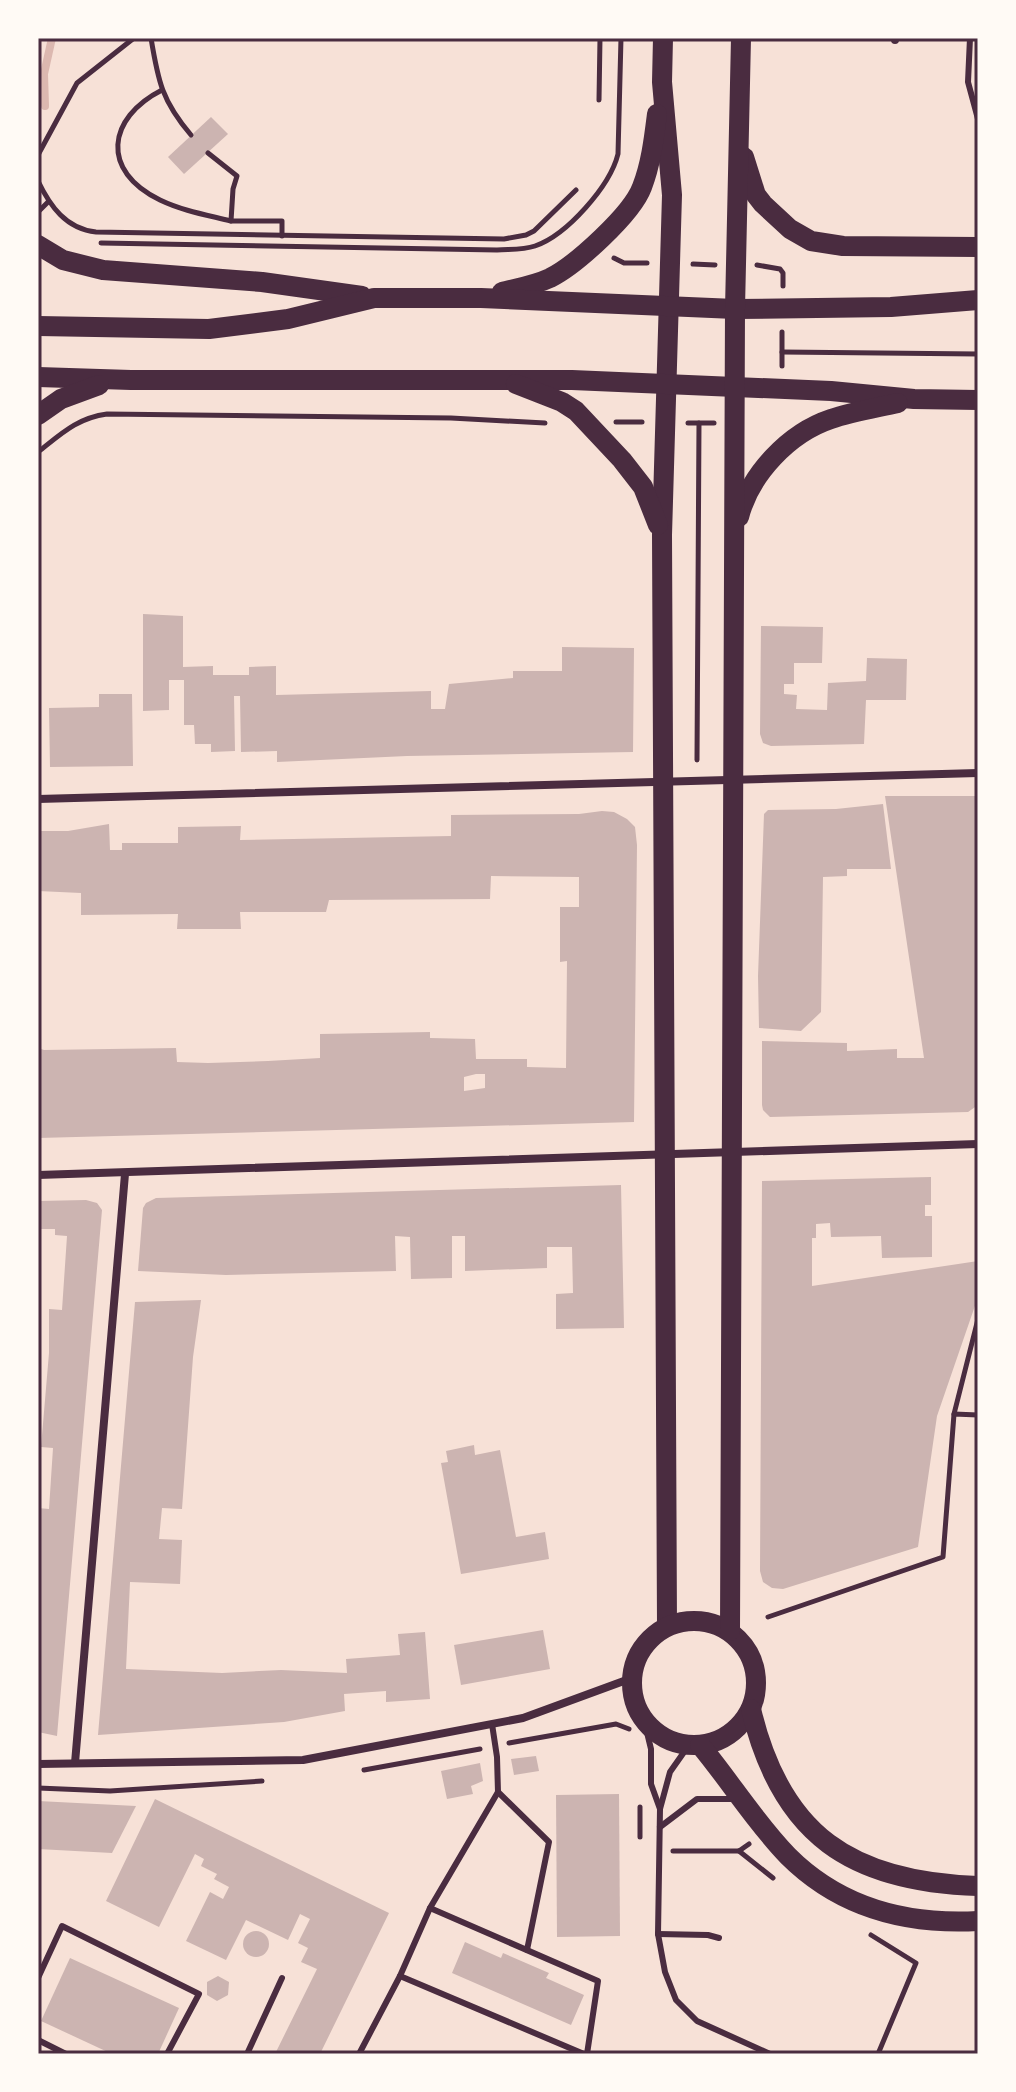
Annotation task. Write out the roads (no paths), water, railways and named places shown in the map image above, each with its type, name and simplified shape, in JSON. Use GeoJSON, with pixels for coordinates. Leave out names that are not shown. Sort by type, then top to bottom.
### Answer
{"type":"FeatureCollection","features":[{"type":"Feature","properties":{"kind":"main road"},"geometry":{"type":"LineString","coordinates":[[663,38],[662,82],[672,195],[662,535],[667,1626]]}},
{"type":"Feature","properties":{"kind":"main road"},"geometry":{"type":"LineString","coordinates":[[730,1631],[735,309],[741,38]]}},
{"type":"Feature","properties":{"kind":"main road"},"geometry":{"type":"LineString","coordinates":[[481,298],[547,279],[566,269],[632,205],[641,191],[647,172],[662,82]]}},
{"type":"Feature","properties":{"kind":"main road"},"geometry":{"type":"LineString","coordinates":[[739,125],[743,152],[756,195],[776,218],[799,235],[823,245],[978,247]]}},
{"type":"Feature","properties":{"kind":"main road"},"geometry":{"type":"LineString","coordinates":[[38,245],[63,260],[103,270],[262,282],[374,298],[481,298],[735,309],[891,307],[978,300]]}},
{"type":"Feature","properties":{"kind":"main road"},"geometry":{"type":"LineString","coordinates":[[38,326],[209,329],[288,319],[374,298]]}},
{"type":"Feature","properties":{"kind":"main road"},"geometry":{"type":"LineString","coordinates":[[38,377],[131,380],[501,378],[735,386],[914,399],[978,400]]}},
{"type":"Feature","properties":{"kind":"main road"},"geometry":{"type":"LineString","coordinates":[[501,378],[562,402],[576,411],[643,487],[662,535]]}},
{"type":"Feature","properties":{"kind":"main road"},"geometry":{"type":"LineString","coordinates":[[38,415],[61,399],[82,390],[131,380]]}},
{"type":"Feature","properties":{"kind":"main road"},"geometry":{"type":"LineString","coordinates":[[735,536],[742,506],[755,480],[794,439],[830,420],[914,399]]}},
{"type":"Feature","properties":{"kind":"main road"},"geometry":{"type":"LineString","coordinates":[[688,1621],[710,1622],[730,1631],[745,1646],[755,1665],[757,1687],[751,1709],[739,1727],[722,1739],[695,1745],[672,1742],[638,1725],[632,1678],[637,1657],[649,1639],[667,1626],[688,1621]]}},
{"type":"Feature","properties":{"kind":"main road"},"geometry":{"type":"LineString","coordinates":[[751,1709],[776,1781],[814,1831],[832,1847],[865,1866],[889,1875],[942,1885],[978,1886]]}},
{"type":"Feature","properties":{"kind":"main road"},"geometry":{"type":"LineString","coordinates":[[695,1745],[787,1855],[827,1887],[851,1900],[914,1920],[940,1923],[978,1921]]}},
{"type":"Feature","properties":{"kind":"street"},"geometry":{"type":"LineString","coordinates":[[38,799],[978,773]]}},
{"type":"Feature","properties":{"kind":"street"},"geometry":{"type":"LineString","coordinates":[[38,1175],[978,1144]]}},
{"type":"Feature","properties":{"kind":"street"},"geometry":{"type":"LineString","coordinates":[[75,1763],[125,1174]]}},
{"type":"Feature","properties":{"kind":"street"},"geometry":{"type":"LineString","coordinates":[[38,1764],[303,1760],[523,1718],[632,1678]]}},
{"type":"Feature","properties":{"kind":"lane"},"geometry":{"type":"LineString","coordinates":[[970,38],[968,82],[978,119]]}},
{"type":"Feature","properties":{"kind":"lane"},"geometry":{"type":"LineString","coordinates":[[359,2054],[400,1976],[430,1908],[498,1792],[492,1724]]}},
{"type":"Feature","properties":{"kind":"lane"},"geometry":{"type":"LineString","coordinates":[[638,1725],[651,1749],[651,1784],[660,1809]]}},
{"type":"Feature","properties":{"kind":"lane"},"geometry":{"type":"LineString","coordinates":[[695,1745],[670,1772],[660,1809],[658,1934],[665,1972],[676,2000],[697,2021],[770,2054]]}},
{"type":"Feature","properties":{"kind":"lane"},"geometry":{"type":"LineString","coordinates":[[498,1792],[549,1842],[527,1950]]}},
{"type":"Feature","properties":{"kind":"lane"},"geometry":{"type":"LineString","coordinates":[[660,1827],[697,1799],[742,1799]]}},
{"type":"Feature","properties":{"kind":"lane"},"geometry":{"type":"LineString","coordinates":[[400,1976],[585,2054],[598,1981],[430,1908]]}},
{"type":"Feature","properties":{"kind":"lane"},"geometry":{"type":"LineString","coordinates":[[38,1978],[62,1926],[199,1994],[167,2054]]}},
{"type":"Feature","properties":{"kind":"lane"},"geometry":{"type":"LineString","coordinates":[[658,1934],[719,1938]]}},
{"type":"Feature","properties":{"kind":"lane"},"geometry":{"type":"LineString","coordinates":[[247,2054],[282,1978]]}},
{"type":"Feature","properties":{"kind":"lane"},"geometry":{"type":"LineString","coordinates":[[38,2040],[66,2054]]}},
{"type":"Feature","properties":{"kind":"waterway"},"geometry":{"type":"LineString","coordinates":[[45,106],[44,74],[52,38]]}}]}
